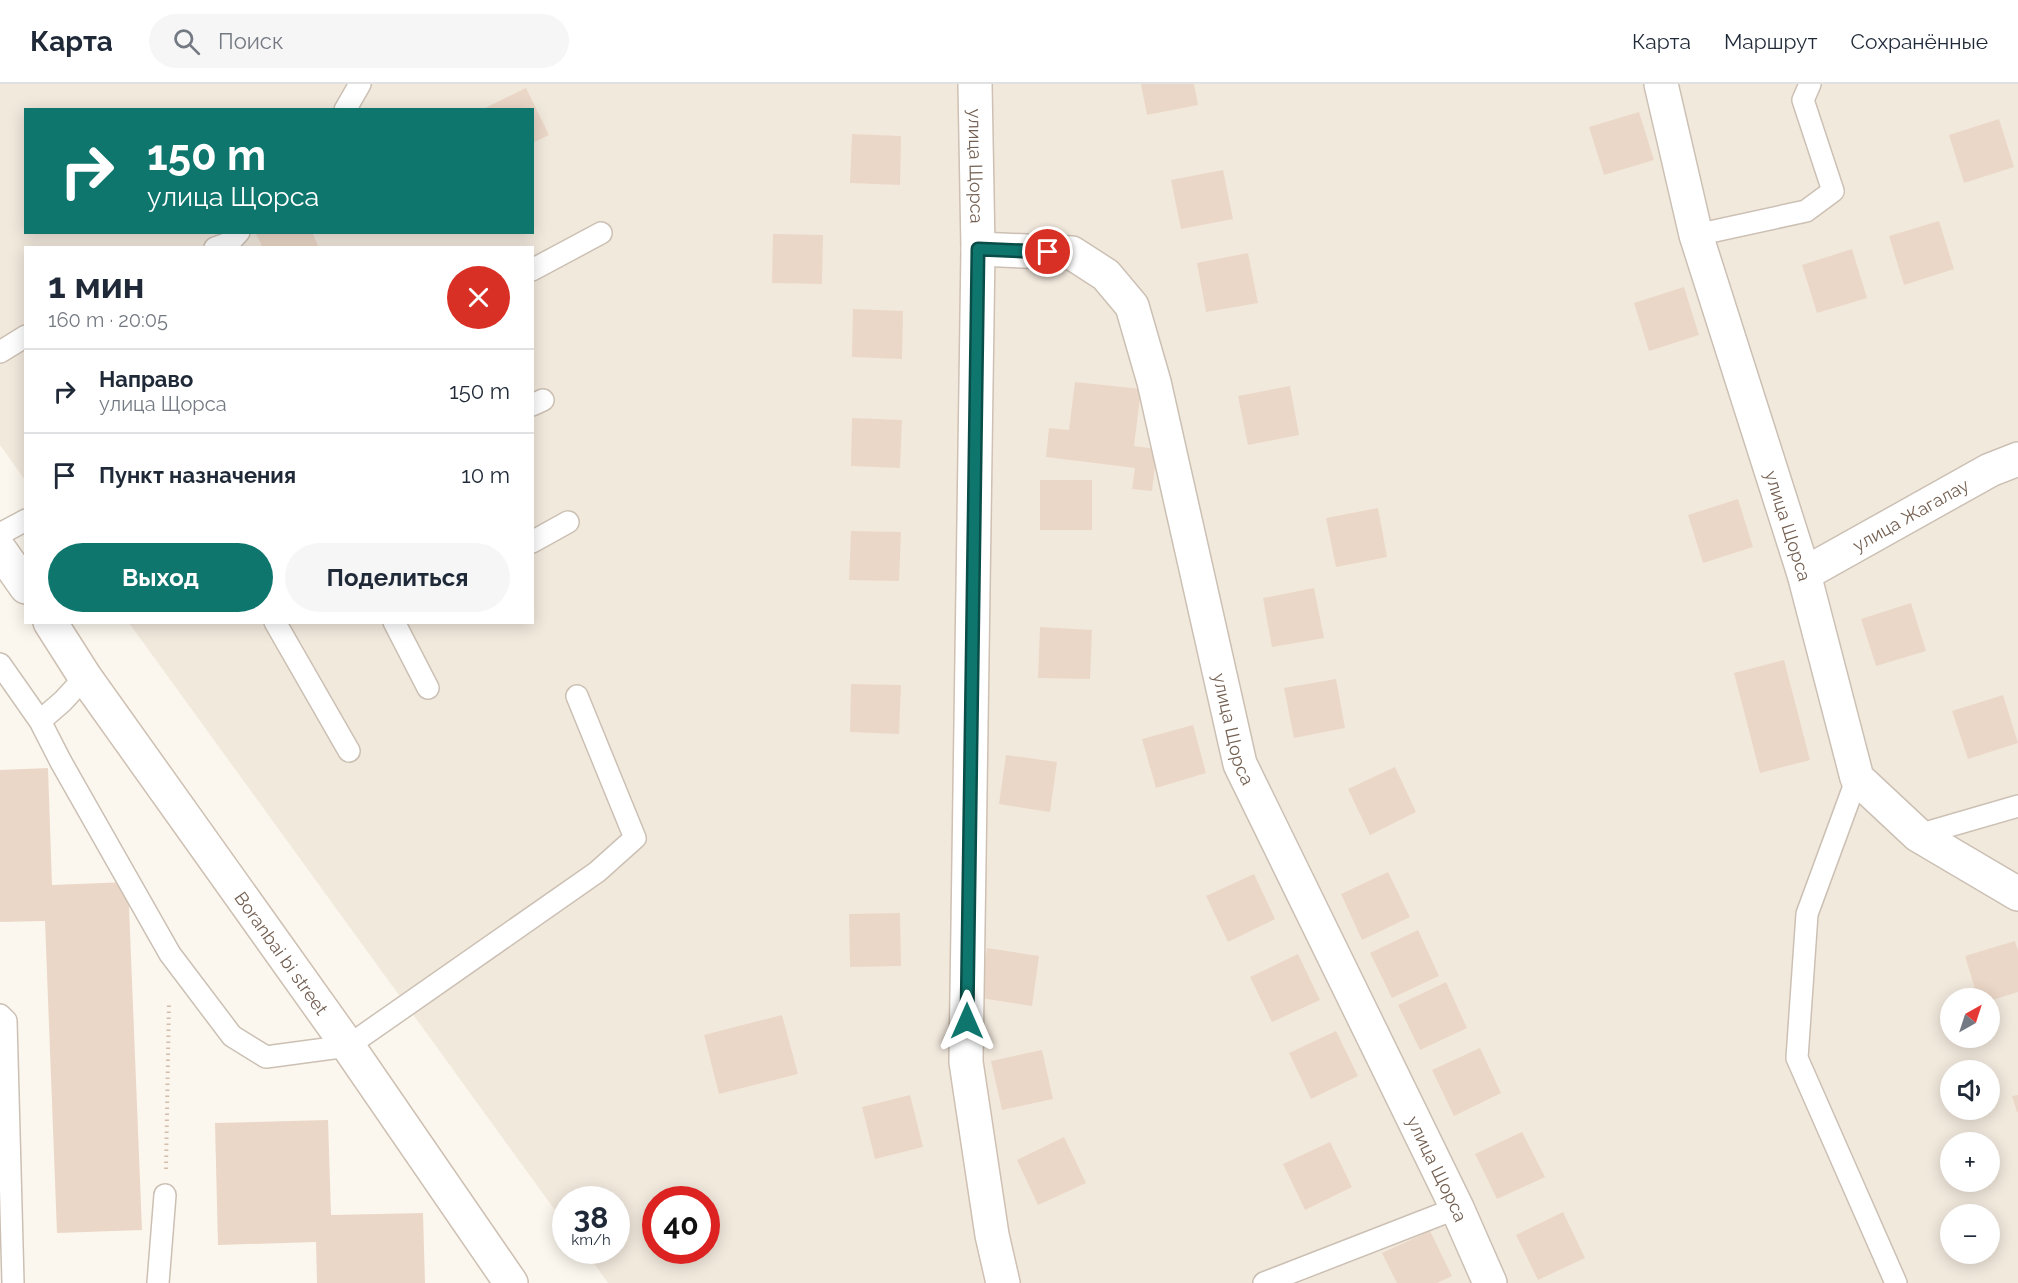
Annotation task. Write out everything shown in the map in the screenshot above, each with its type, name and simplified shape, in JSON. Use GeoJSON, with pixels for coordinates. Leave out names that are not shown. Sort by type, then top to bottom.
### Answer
{"type":"FeatureCollection","features":[{"type":"Feature","properties":{"kind":"street","name":"улица Щорса"},"geometry":{"type":"LineString","coordinates":[[975,84],[978,249],[966,1062],[992,1235],[1003,1283]]}},
{"type":"Feature","properties":{"kind":"street","name":"улица Щорса"},"geometry":{"type":"LineString","coordinates":[[1661,84],[1696,235],[1804,574],[1857,778]]}},
{"type":"Feature","properties":{"kind":"street","name":"улица Щорса"},"geometry":{"type":"LineString","coordinates":[[978,249],[1072,254],[1106,274],[1132,306],[1154,382],[1240,764],[1457,1208],[1490,1283]]}},
{"type":"Feature","properties":{"kind":"street","name":"улица Жагалау"},"geometry":{"type":"LineString","coordinates":[[1804,574],[1990,470],[2018,459]]}},
{"type":"Feature","properties":{"kind":"street"},"geometry":{"type":"LineString","coordinates":[[0,550],[24,584]]}},
{"type":"Feature","properties":{"kind":"street","name":"Boranbai bi street"},"geometry":{"type":"LineString","coordinates":[[51,624],[85,677],[348,1046],[512,1283]]}},
{"type":"Feature","properties":{"kind":"street"},"geometry":{"type":"LineString","coordinates":[[1857,778],[1918,835],[2018,894]]}},
{"type":"Feature","properties":{"kind":"lane"},"geometry":{"type":"LineString","coordinates":[[346,108],[360,84]]}},
{"type":"Feature","properties":{"kind":"lane"},"geometry":{"type":"LineString","coordinates":[[1696,235],[1806,211],[1833,191],[1803,100],[1810,84]]}},
{"type":"Feature","properties":{"kind":"lane"},"geometry":{"type":"LineString","coordinates":[[534,269],[601,233]]}},
{"type":"Feature","properties":{"kind":"lane"},"geometry":{"type":"LineString","coordinates":[[221,246],[229,243],[237,234]]}},
{"type":"Feature","properties":{"kind":"lane"},"geometry":{"type":"LineString","coordinates":[[0,352],[24,337]]}},
{"type":"Feature","properties":{"kind":"lane"},"geometry":{"type":"LineString","coordinates":[[0,534],[24,521]]}},
{"type":"Feature","properties":{"kind":"lane"},"geometry":{"type":"LineString","coordinates":[[534,541],[568,522]]}},
{"type":"Feature","properties":{"kind":"lane"},"geometry":{"type":"LineString","coordinates":[[276,624],[349,751]]}},
{"type":"Feature","properties":{"kind":"lane"},"geometry":{"type":"LineString","coordinates":[[395,624],[428,688]]}},
{"type":"Feature","properties":{"kind":"lane"},"geometry":{"type":"LineString","coordinates":[[0,664],[40,721],[170,954],[232,1036],[266,1057],[348,1046],[597,872],[635,838],[577,696]]}},
{"type":"Feature","properties":{"kind":"lane"},"geometry":{"type":"LineString","coordinates":[[40,721],[85,677]]}},
{"type":"Feature","properties":{"kind":"lane"},"geometry":{"type":"LineString","coordinates":[[1857,778],[1807,914],[1797,1059],[1896,1283]]}},
{"type":"Feature","properties":{"kind":"lane"},"geometry":{"type":"LineString","coordinates":[[1918,835],[2018,806]]}},
{"type":"Feature","properties":{"kind":"lane"},"geometry":{"type":"LineString","coordinates":[[0,1015],[6,1021],[9,1277]]}},
{"type":"Feature","properties":{"kind":"lane"},"geometry":{"type":"LineString","coordinates":[[158,1283],[165,1195]]}},
{"type":"Feature","properties":{"kind":"lane"},"geometry":{"type":"LineString","coordinates":[[1264,1283],[1457,1208]]}},
{"type":"Feature","properties":{"kind":"path"},"geometry":{"type":"LineString","coordinates":[[165,1195],[170,954]]}},
{"type":"Feature","properties":{"kind":"shaded area"},"geometry":{"type":"Polygon","coordinates":[[[0,84],[2018,84],[2018,1283],[608,1283],[594,1264],[630,1264],[630,1186],[552,1186],[552,1206],[130,624],[534,624],[534,246],[24,246],[24,479],[0,445],[0,84]]]}},
{"type":"Feature","properties":{"kind":"building"},"geometry":{"type":"Polygon","coordinates":[[[1141,84],[1194,84],[1198,105],[1147,115],[1141,84]]]}},
{"type":"Feature","properties":{"kind":"building"},"geometry":{"type":"Polygon","coordinates":[[[526,88],[549,135],[534,142],[534,108],[485,108],[526,88]]]}},
{"type":"Feature","properties":{"kind":"building"},"geometry":{"type":"Polygon","coordinates":[[[1639,112],[1654,160],[1604,175],[1589,127],[1639,112]]]}},
{"type":"Feature","properties":{"kind":"building"},"geometry":{"type":"Polygon","coordinates":[[[1999,119],[2014,167],[1964,183],[1949,135],[1999,119]]]}},
{"type":"Feature","properties":{"kind":"building"},"geometry":{"type":"Polygon","coordinates":[[[852,134],[901,136],[900,185],[850,183],[852,134]]]}},
{"type":"Feature","properties":{"kind":"building"},"geometry":{"type":"Polygon","coordinates":[[[1223,170],[1233,219],[1181,229],[1171,180],[1223,170]]]}},
{"type":"Feature","properties":{"kind":"building"},"geometry":{"type":"Polygon","coordinates":[[[1939,221],[1954,269],[1904,285],[1889,236],[1939,221]]]}},
{"type":"Feature","properties":{"kind":"building"},"geometry":{"type":"Polygon","coordinates":[[[256,234],[313,234],[318,246],[262,246],[256,234]]]}},
{"type":"Feature","properties":{"kind":"building"},"geometry":{"type":"Polygon","coordinates":[[[773,234],[823,235],[822,284],[772,283],[773,234]]]}},
{"type":"Feature","properties":{"kind":"building"},"geometry":{"type":"Polygon","coordinates":[[[1852,249],[1867,298],[1817,313],[1802,265],[1852,249]]]}},
{"type":"Feature","properties":{"kind":"building"},"geometry":{"type":"Polygon","coordinates":[[[1248,253],[1258,303],[1206,312],[1197,263],[1248,253]]]}},
{"type":"Feature","properties":{"kind":"building"},"geometry":{"type":"Polygon","coordinates":[[[1684,287],[1699,335],[1649,351],[1634,303],[1684,287]]]}},
{"type":"Feature","properties":{"kind":"building"},"geometry":{"type":"Polygon","coordinates":[[[853,309],[903,311],[902,359],[852,357],[853,309]]]}},
{"type":"Feature","properties":{"kind":"building"},"geometry":{"type":"Polygon","coordinates":[[[1075,382],[1141,389],[1134,446],[1157,449],[1152,491],[1132,489],[1135,468],[1046,457],[1049,428],[1069,430],[1075,382]]]}},
{"type":"Feature","properties":{"kind":"building"},"geometry":{"type":"Polygon","coordinates":[[[1290,386],[1299,435],[1248,445],[1238,396],[1290,386]]]}},
{"type":"Feature","properties":{"kind":"building"},"geometry":{"type":"Polygon","coordinates":[[[852,418],[902,420],[900,468],[851,466],[852,418]]]}},
{"type":"Feature","properties":{"kind":"building"},"geometry":{"type":"Polygon","coordinates":[[[1040,480],[1092,480],[1092,530],[1040,530],[1040,480]]]}},
{"type":"Feature","properties":{"kind":"building"},"geometry":{"type":"Polygon","coordinates":[[[1738,499],[1753,547],[1703,563],[1688,515],[1738,499]]]}},
{"type":"Feature","properties":{"kind":"building"},"geometry":{"type":"Polygon","coordinates":[[[1378,508],[1387,557],[1336,567],[1326,518],[1378,508]]]}},
{"type":"Feature","properties":{"kind":"building"},"geometry":{"type":"Polygon","coordinates":[[[851,531],[901,532],[899,581],[849,580],[851,531]]]}},
{"type":"Feature","properties":{"kind":"building"},"geometry":{"type":"Polygon","coordinates":[[[1314,588],[1324,638],[1272,647],[1263,598],[1314,588]]]}},
{"type":"Feature","properties":{"kind":"building"},"geometry":{"type":"Polygon","coordinates":[[[1911,603],[1926,651],[1876,666],[1861,619],[1911,603]]]}},
{"type":"Feature","properties":{"kind":"building"},"geometry":{"type":"Polygon","coordinates":[[[1040,627],[1092,630],[1090,679],[1038,678],[1040,627]]]}},
{"type":"Feature","properties":{"kind":"building"},"geometry":{"type":"Polygon","coordinates":[[[1784,660],[1810,760],[1760,773],[1734,673],[1784,660]]]}},
{"type":"Feature","properties":{"kind":"building"},"geometry":{"type":"Polygon","coordinates":[[[1336,679],[1345,728],[1294,738],[1284,688],[1336,679]]]}},
{"type":"Feature","properties":{"kind":"building"},"geometry":{"type":"Polygon","coordinates":[[[851,684],[901,685],[899,734],[850,732],[851,684]]]}},
{"type":"Feature","properties":{"kind":"building"},"geometry":{"type":"Polygon","coordinates":[[[2003,695],[2018,743],[1968,759],[1952,711],[2003,695]]]}},
{"type":"Feature","properties":{"kind":"building"},"geometry":{"type":"Polygon","coordinates":[[[1193,725],[1206,773],[1156,788],[1142,739],[1193,725]]]}},
{"type":"Feature","properties":{"kind":"building"},"geometry":{"type":"Polygon","coordinates":[[[1006,755],[1057,762],[1050,812],[999,804],[1006,755]]]}},
{"type":"Feature","properties":{"kind":"building"},"geometry":{"type":"Polygon","coordinates":[[[1395,767],[1416,812],[1370,835],[1348,789],[1395,767]]]}},
{"type":"Feature","properties":{"kind":"building"},"geometry":{"type":"Polygon","coordinates":[[[48,768],[52,885],[128,882],[142,1230],[57,1233],[45,921],[0,922],[0,770],[48,768]]]}},
{"type":"Feature","properties":{"kind":"building"},"geometry":{"type":"Polygon","coordinates":[[[1388,872],[1410,917],[1362,940],[1341,894],[1388,872]]]}},
{"type":"Feature","properties":{"kind":"building"},"geometry":{"type":"Polygon","coordinates":[[[1254,874],[1275,919],[1228,942],[1206,896],[1254,874]]]}},
{"type":"Feature","properties":{"kind":"building"},"geometry":{"type":"Polygon","coordinates":[[[900,913],[901,966],[850,967],[849,914],[900,913]]]}},
{"type":"Feature","properties":{"kind":"building"},"geometry":{"type":"Polygon","coordinates":[[[1418,930],[1439,976],[1392,998],[1370,953],[1418,930]]]}},
{"type":"Feature","properties":{"kind":"building"},"geometry":{"type":"Polygon","coordinates":[[[2015,941],[2018,951],[2018,992],[2000,998],[2000,988],[1975,988],[1965,956],[2015,941]]]}},
{"type":"Feature","properties":{"kind":"building"},"geometry":{"type":"Polygon","coordinates":[[[987,948],[1039,956],[1032,1006],[980,998],[987,948]]]}},
{"type":"Feature","properties":{"kind":"building"},"geometry":{"type":"Polygon","coordinates":[[[1298,954],[1320,1000],[1272,1022],[1250,977],[1298,954]]]}},
{"type":"Feature","properties":{"kind":"building"},"geometry":{"type":"Polygon","coordinates":[[[1446,982],[1467,1028],[1420,1050],[1398,1005],[1446,982]]]}},
{"type":"Feature","properties":{"kind":"building"},"geometry":{"type":"Polygon","coordinates":[[[782,1015],[798,1074],[719,1094],[704,1035],[782,1015]]]}},
{"type":"Feature","properties":{"kind":"building"},"geometry":{"type":"Polygon","coordinates":[[[1336,1031],[1358,1076],[1311,1099],[1289,1053],[1336,1031]]]}},
{"type":"Feature","properties":{"kind":"building"},"geometry":{"type":"Polygon","coordinates":[[[1480,1048],[1501,1093],[1454,1116],[1432,1070],[1480,1048]]]}},
{"type":"Feature","properties":{"kind":"building"},"geometry":{"type":"Polygon","coordinates":[[[1042,1050],[1053,1099],[1002,1110],[991,1061],[1042,1050]]]}},
{"type":"Feature","properties":{"kind":"building"},"geometry":{"type":"Polygon","coordinates":[[[910,1095],[923,1147],[875,1159],[862,1107],[910,1095]]]}},
{"type":"Feature","properties":{"kind":"building"},"geometry":{"type":"Polygon","coordinates":[[[2018,1095],[2018,1112],[2017,1112],[2012,1096],[2018,1095]]]}},
{"type":"Feature","properties":{"kind":"building"},"geometry":{"type":"Polygon","coordinates":[[[328,1120],[331,1215],[423,1213],[425,1283],[317,1283],[316,1242],[218,1245],[215,1123],[328,1120]]]}},
{"type":"Feature","properties":{"kind":"building"},"geometry":{"type":"Polygon","coordinates":[[[1522,1132],[1545,1177],[1497,1199],[1475,1154],[1522,1132]]]}},
{"type":"Feature","properties":{"kind":"building"},"geometry":{"type":"Polygon","coordinates":[[[1064,1137],[1086,1183],[1038,1205],[1017,1160],[1064,1137]]]}},
{"type":"Feature","properties":{"kind":"building"},"geometry":{"type":"Polygon","coordinates":[[[1330,1142],[1352,1187],[1305,1210],[1283,1164],[1330,1142]]]}},
{"type":"Feature","properties":{"kind":"building"},"geometry":{"type":"Polygon","coordinates":[[[1563,1212],[1585,1258],[1538,1280],[1516,1235],[1563,1212]]]}},
{"type":"Feature","properties":{"kind":"building"},"geometry":{"type":"Polygon","coordinates":[[[1430,1231],[1452,1276],[1437,1283],[1397,1283],[1382,1253],[1430,1231]]]}},
{"type":"Feature","properties":{"kind":"route"},"geometry":{"type":"LineString","coordinates":[[967,1021],[978,249],[1048,252]]}}]}
